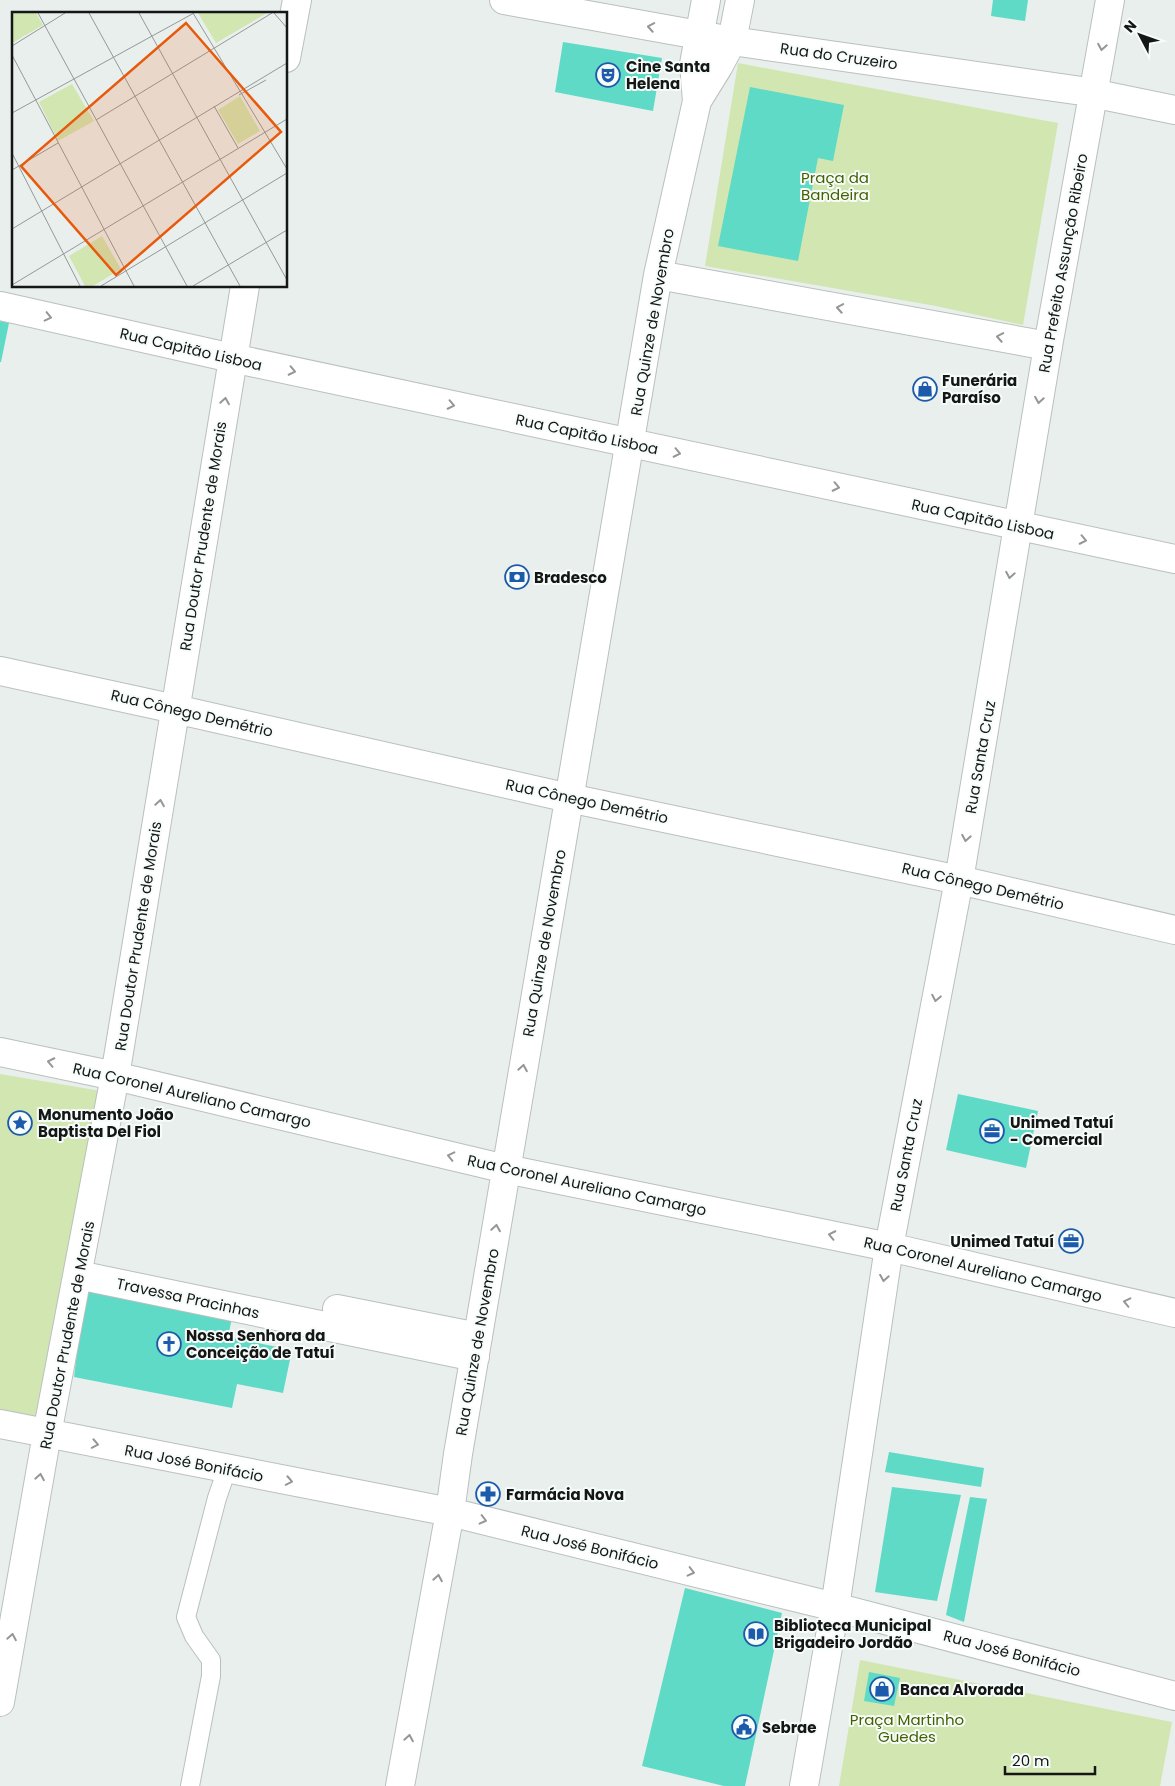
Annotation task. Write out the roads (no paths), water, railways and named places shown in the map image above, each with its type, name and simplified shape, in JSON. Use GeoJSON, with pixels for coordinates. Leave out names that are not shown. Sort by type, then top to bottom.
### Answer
{"type":"FeatureCollection","features":[{"type":"Feature","properties":{"kind":"street"},"geometry":{"type":"LineString","coordinates":[[288,47],[297,0]]}},
{"type":"Feature","properties":{"kind":"street","name":"Rua do Cruzeiro"},"geometry":{"type":"LineString","coordinates":[[504,0],[732,41],[1093,94],[1175,110]]}},
{"type":"Feature","properties":{"kind":"street","name":"Rua Quinze de Novembro"},"geometry":{"type":"LineString","coordinates":[[400,1786],[450,1512],[458,1454],[658,275],[697,101],[694,64],[706,0]]}},
{"type":"Feature","properties":{"kind":"street","name":"Rua Quinze de Novembro"},"geometry":{"type":"LineString","coordinates":[[697,101],[732,41],[740,0]]}},
{"type":"Feature","properties":{"kind":"street","name":"Rua Prefeito Assunção Ribeiro"},"geometry":{"type":"LineString","coordinates":[[1019,526],[1048,346],[1110,0]]}},
{"type":"Feature","properties":{"kind":"street"},"geometry":{"type":"LineString","coordinates":[[658,275],[1048,346]]}},
{"type":"Feature","properties":{"kind":"street","name":"Rua Doutor Prudente de Morais"},"geometry":{"type":"LineString","coordinates":[[0,1702],[47,1434],[115,1076],[245,288]]}},
{"type":"Feature","properties":{"kind":"street","name":"Rua Capitão Lisboa"},"geometry":{"type":"LineString","coordinates":[[0,306],[232,358],[1175,559]]}},
{"type":"Feature","properties":{"kind":"street","name":"Rua Santa Cruz"},"geometry":{"type":"LineString","coordinates":[[804,1786],[835,1607],[889,1247],[959,880],[1019,526]]}},
{"type":"Feature","properties":{"kind":"street","name":"Rua Cônego Demétrio"},"geometry":{"type":"LineString","coordinates":[[0,671],[569,798],[959,880],[1175,930]]}},
{"type":"Feature","properties":{"kind":"street","name":"Rua Coronel Aureliano Camargo"},"geometry":{"type":"LineString","coordinates":[[0,1052],[115,1076],[506,1169],[889,1247],[1175,1313]]}},
{"type":"Feature","properties":{"kind":"street","name":"Travessa Pracinhas"},"geometry":{"type":"LineString","coordinates":[[80,1267],[476,1347]]}},
{"type":"Feature","properties":{"kind":"street","name":"Rua José Bonifácio"},"geometry":{"type":"LineString","coordinates":[[0,1424],[450,1512],[835,1607],[1175,1696]]}},
{"type":"Feature","properties":{"kind":"lane"},"geometry":{"type":"LineString","coordinates":[[190,1786],[211,1676],[211,1660],[194,1636],[186,1617],[217,1498],[227,1469]]}},
{"type":"Feature","properties":{"kind":"place","name":"Cine Santa Helena"},"geometry":{"type":"Point","coordinates":[608,75]}},
{"type":"Feature","properties":{"kind":"place","name":"Funerária Paraíso"},"geometry":{"type":"Point","coordinates":[925,389]}},
{"type":"Feature","properties":{"kind":"place","name":"Bradesco"},"geometry":{"type":"Point","coordinates":[517,577]}},
{"type":"Feature","properties":{"kind":"place","name":"Monumento João Baptista Del Fiol"},"geometry":{"type":"Point","coordinates":[20,1123]}},
{"type":"Feature","properties":{"kind":"place","name":"Unimed Tatuí - Comercial"},"geometry":{"type":"Point","coordinates":[992,1131]}},
{"type":"Feature","properties":{"kind":"place","name":"Unimed Tatuí"},"geometry":{"type":"Point","coordinates":[1071,1241]}},
{"type":"Feature","properties":{"kind":"place","name":"Nossa Senhora da Conceição de Tatuí"},"geometry":{"type":"Point","coordinates":[169,1344]}},
{"type":"Feature","properties":{"kind":"place","name":"Farmácia Nova"},"geometry":{"type":"Point","coordinates":[488,1494]}},
{"type":"Feature","properties":{"kind":"place","name":"Biblioteca Municipal Brigadeiro Jordão"},"geometry":{"type":"Point","coordinates":[756,1634]}},
{"type":"Feature","properties":{"kind":"place","name":"Banca Alvorada"},"geometry":{"type":"Point","coordinates":[882,1689]}},
{"type":"Feature","properties":{"kind":"place","name":"Sebrae"},"geometry":{"type":"Point","coordinates":[744,1727]}},
{"type":"Feature","properties":{"kind":"park label","name":"Praça da Bandeira"},"geometry":{"type":"Point","coordinates":[835,186]}},
{"type":"Feature","properties":{"kind":"park label","name":"Praça Martinho Guedes"},"geometry":{"type":"Point","coordinates":[907,1728]}}]}
